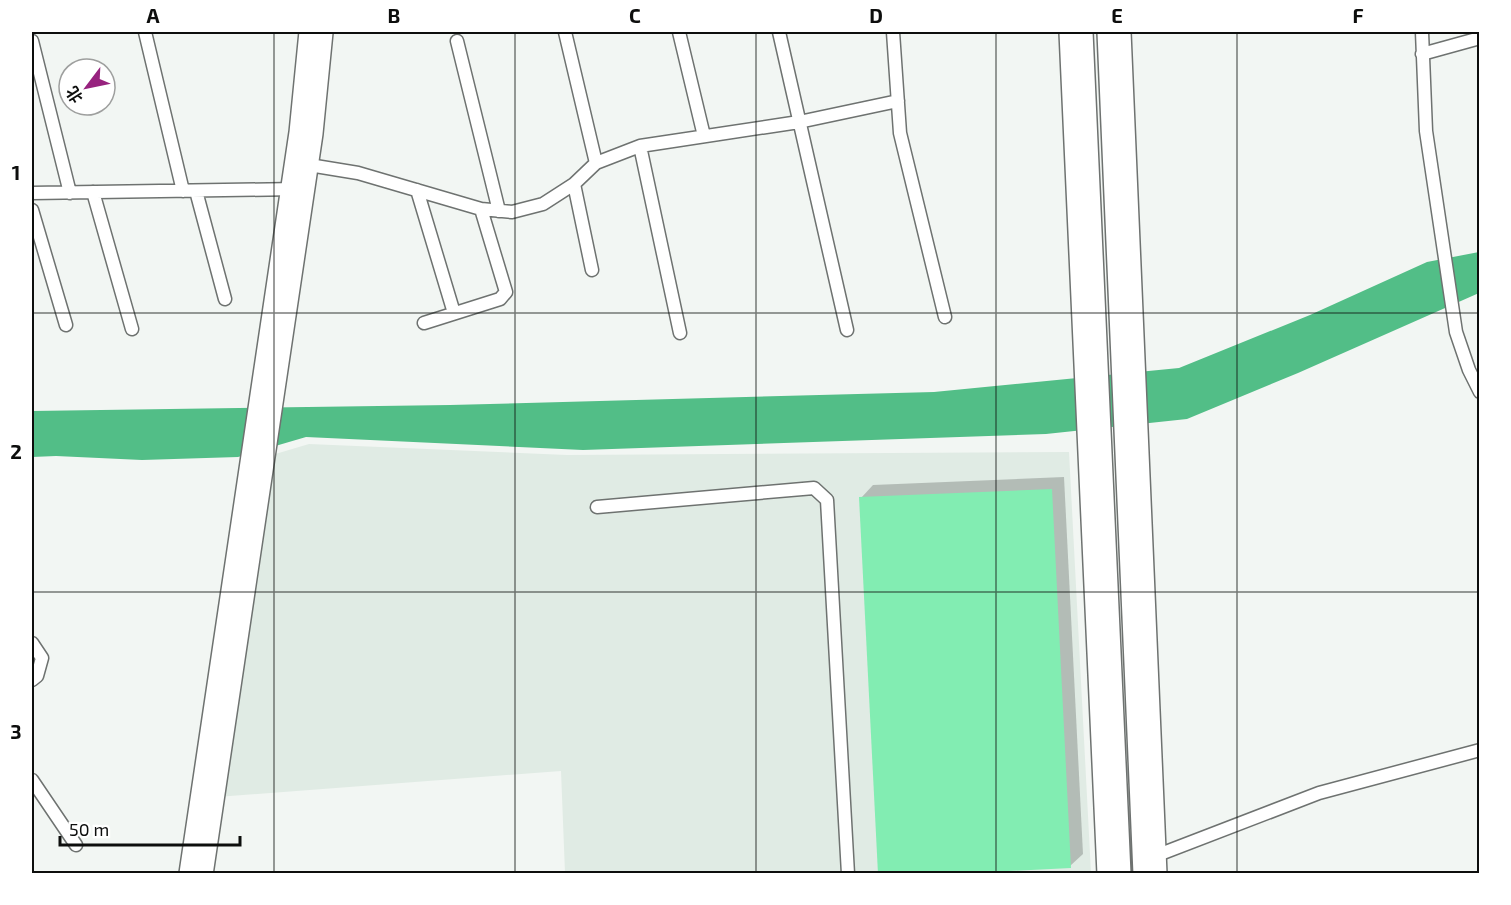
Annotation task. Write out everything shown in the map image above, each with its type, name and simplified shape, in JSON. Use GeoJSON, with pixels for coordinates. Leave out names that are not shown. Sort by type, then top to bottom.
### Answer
{"type":"FeatureCollection","features":[{"type":"Feature","properties":{"kind":"street"},"geometry":{"type":"LineString","coordinates":[[196,873],[300,177],[316,32]]}},
{"type":"Feature","properties":{"kind":"street"},"geometry":{"type":"LineString","coordinates":[[1076,32],[1114,873]]}},
{"type":"Feature","properties":{"kind":"street"},"geometry":{"type":"LineString","coordinates":[[1114,32],[1149,866]]}},
{"type":"Feature","properties":{"kind":"lane"},"geometry":{"type":"LineString","coordinates":[[145,32],[183,191]]}},
{"type":"Feature","properties":{"kind":"lane"},"geometry":{"type":"LineString","coordinates":[[565,32],[596,163]]}},
{"type":"Feature","properties":{"kind":"lane"},"geometry":{"type":"LineString","coordinates":[[679,32],[704,136]]}},
{"type":"Feature","properties":{"kind":"lane"},"geometry":{"type":"LineString","coordinates":[[779,32],[847,330]]}},
{"type":"Feature","properties":{"kind":"lane"},"geometry":{"type":"LineString","coordinates":[[893,32],[900,133],[945,317]]}},
{"type":"Feature","properties":{"kind":"lane"},"geometry":{"type":"LineString","coordinates":[[1422,32],[1426,131],[1456,332],[1479,393]]}},
{"type":"Feature","properties":{"kind":"lane"},"geometry":{"type":"LineString","coordinates":[[1422,54],[1479,38]]}},
{"type":"Feature","properties":{"kind":"lane"},"geometry":{"type":"LineString","coordinates":[[32,41],[70,193]]}},
{"type":"Feature","properties":{"kind":"lane"},"geometry":{"type":"LineString","coordinates":[[457,41],[499,211]]}},
{"type":"Feature","properties":{"kind":"lane"},"geometry":{"type":"LineString","coordinates":[[32,193],[196,191],[300,177],[358,173],[481,210],[512,212],[543,204],[574,184],[596,163],[640,146],[799,122],[898,101]]}},
{"type":"Feature","properties":{"kind":"lane"},"geometry":{"type":"LineString","coordinates":[[640,146],[680,333]]}},
{"type":"Feature","properties":{"kind":"lane"},"geometry":{"type":"LineString","coordinates":[[574,184],[592,270]]}},
{"type":"Feature","properties":{"kind":"lane"},"geometry":{"type":"LineString","coordinates":[[417,190],[454,314]]}},
{"type":"Feature","properties":{"kind":"lane"},"geometry":{"type":"LineString","coordinates":[[196,191],[225,299]]}},
{"type":"Feature","properties":{"kind":"lane"},"geometry":{"type":"LineString","coordinates":[[93,192],[132,329]]}},
{"type":"Feature","properties":{"kind":"lane"},"geometry":{"type":"LineString","coordinates":[[32,210],[66,325]]}},
{"type":"Feature","properties":{"kind":"lane"},"geometry":{"type":"LineString","coordinates":[[424,322],[500,299],[506,292],[481,210]]}},
{"type":"Feature","properties":{"kind":"lane"},"geometry":{"type":"LineString","coordinates":[[597,507],[814,488],[827,500],[848,873]]}},
{"type":"Feature","properties":{"kind":"lane"},"geometry":{"type":"LineString","coordinates":[[32,644],[42,658],[37,676],[32,680]]}},
{"type":"Feature","properties":{"kind":"lane"},"geometry":{"type":"LineString","coordinates":[[1149,866],[1319,794],[1479,750]]}},
{"type":"Feature","properties":{"kind":"lane"},"geometry":{"type":"LineString","coordinates":[[33,786],[76,845]]}},
{"type":"Feature","properties":{"kind":"shaded area"},"geometry":{"type":"Polygon","coordinates":[[[1479,252],[1479,293],[1187,419],[1046,434],[583,450],[306,437],[238,457],[142,460],[32,457],[32,411],[450,405],[934,392],[1179,368],[1310,315],[1427,262],[1479,252]]]}},
{"type":"Feature","properties":{"kind":"shaded area"},"geometry":{"type":"Polygon","coordinates":[[[309,444],[567,455],[1069,452],[1091,873],[565,873],[561,771],[217,797],[272,455],[309,444]]]}},
{"type":"Feature","properties":{"kind":"building"},"geometry":{"type":"Polygon","coordinates":[[[1052,489],[1071,868],[949,874],[878,874],[859,497],[1052,489]]]}}]}
